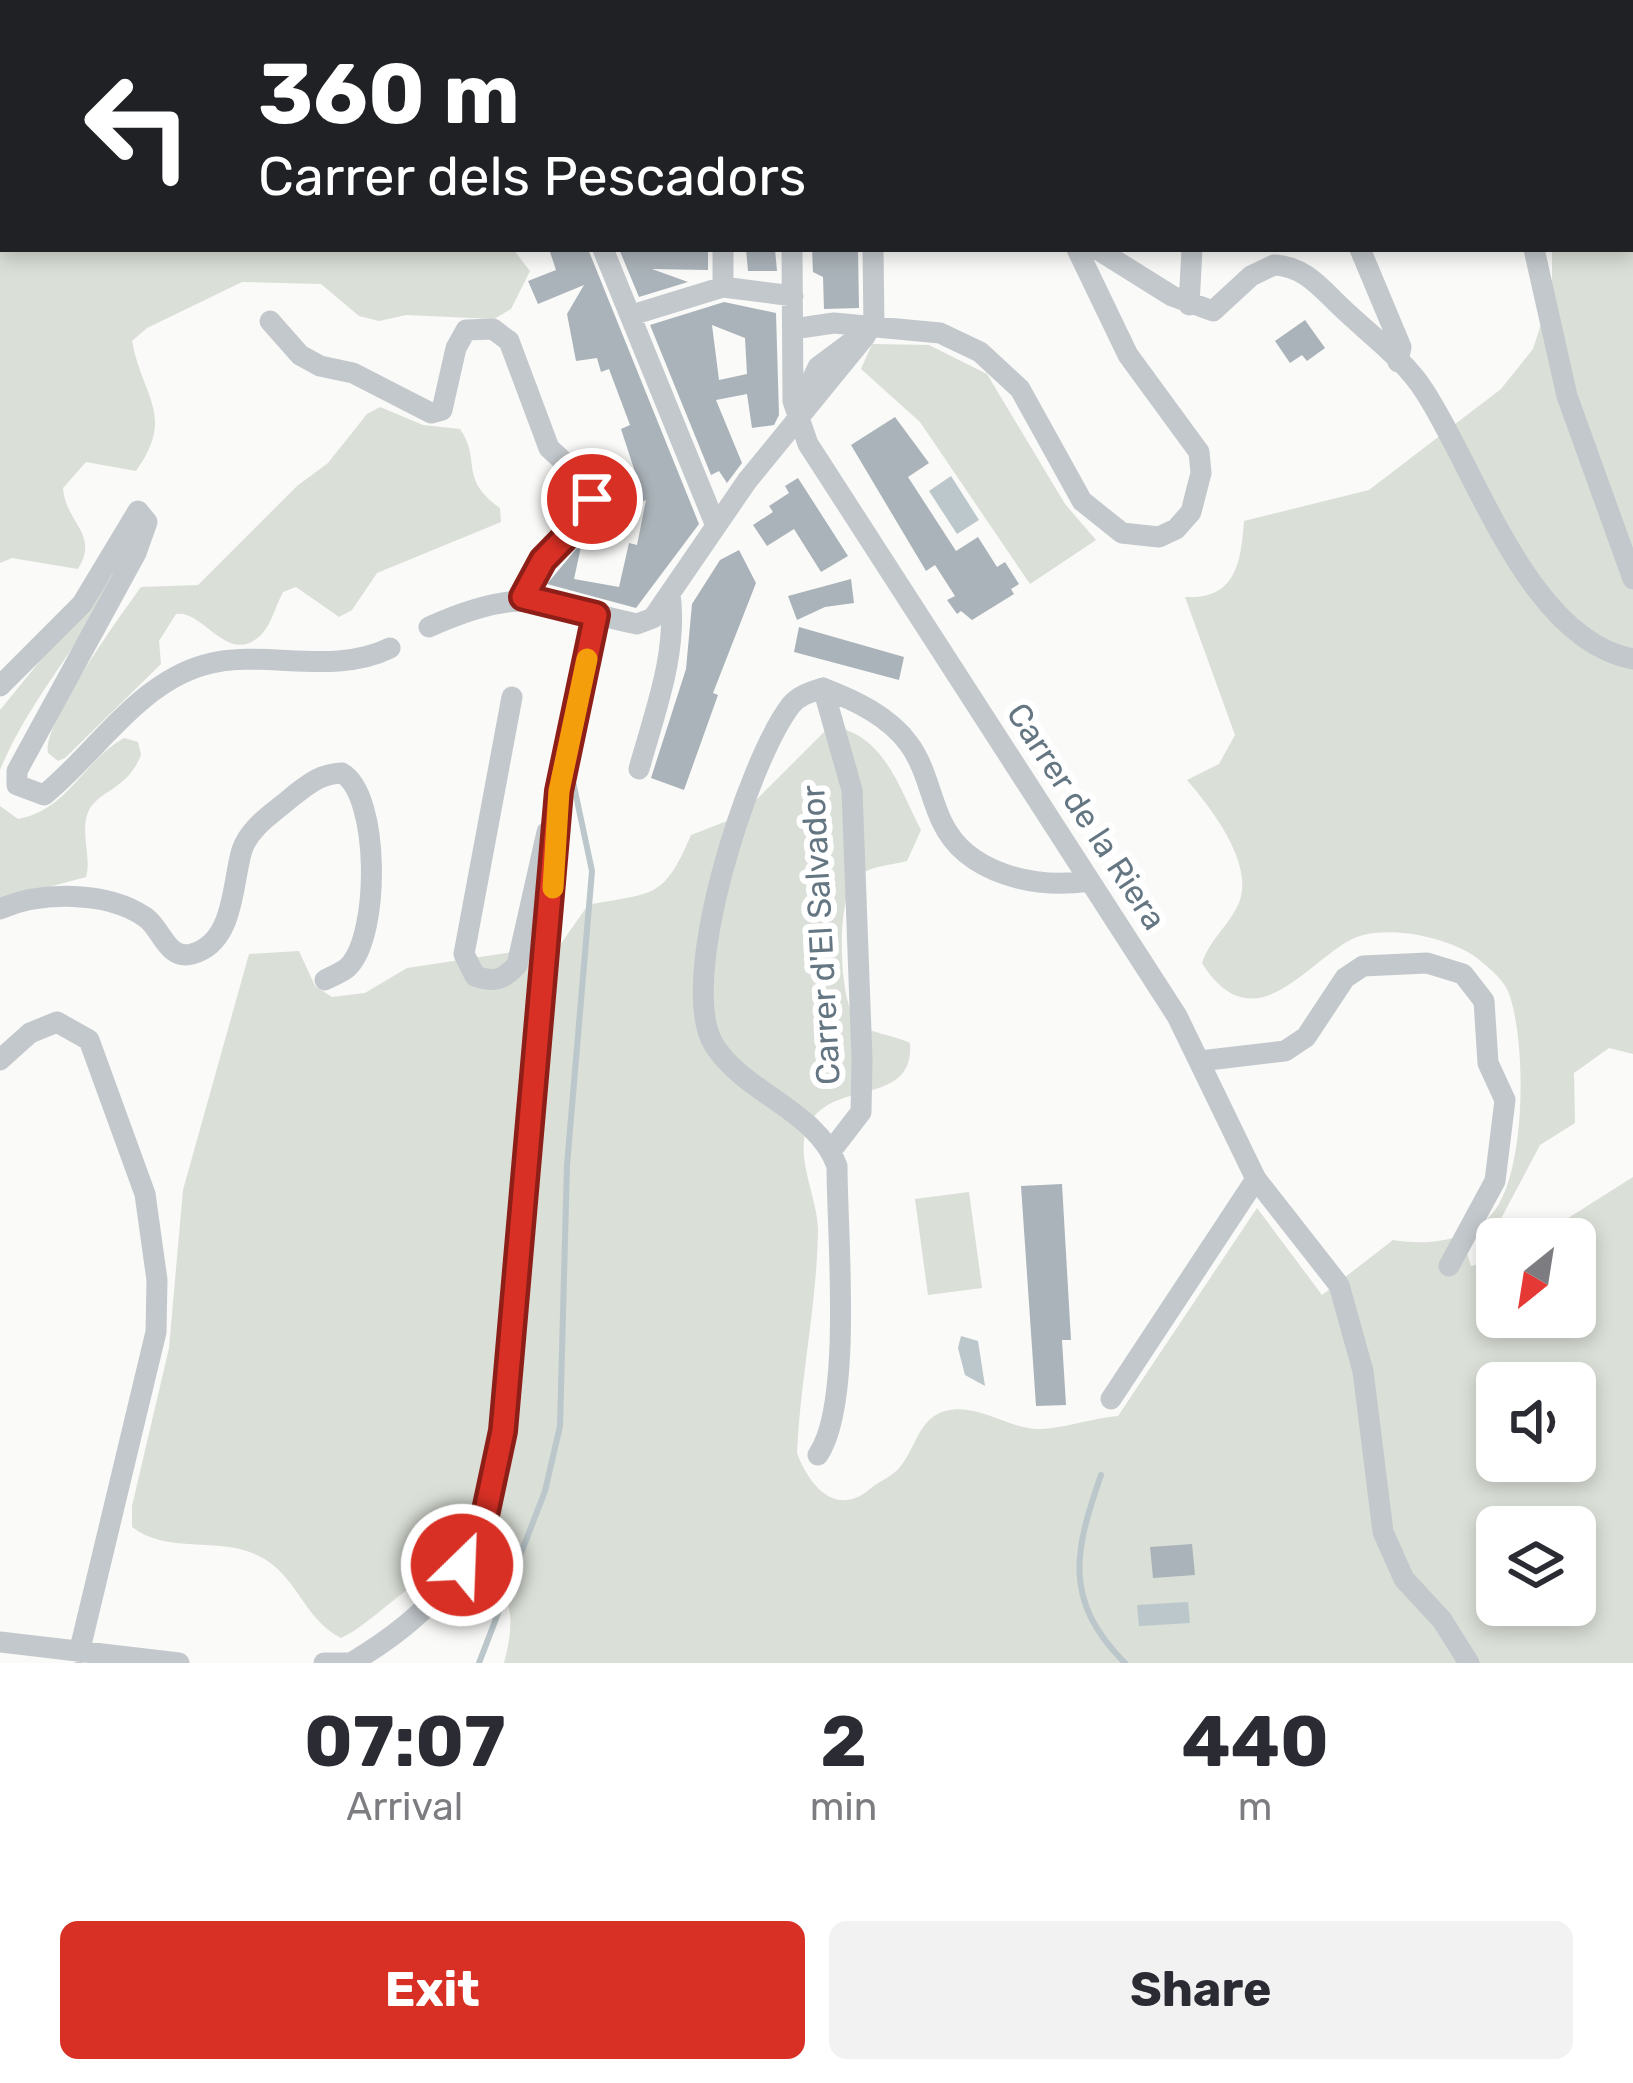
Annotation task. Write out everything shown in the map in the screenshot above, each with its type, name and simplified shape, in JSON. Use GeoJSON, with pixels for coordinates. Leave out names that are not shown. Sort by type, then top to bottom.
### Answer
{"type":"FeatureCollection","features":[{"type":"Feature","properties":{"kind":"street"},"geometry":{"type":"LineString","coordinates":[[604,252],[716,526]]}},
{"type":"Feature","properties":{"kind":"street"},"geometry":{"type":"LineString","coordinates":[[723,252],[723,287]]}},
{"type":"Feature","properties":{"kind":"street","name":"Carrer de la Riera"},"geometry":{"type":"LineString","coordinates":[[792,252],[798,420],[1200,1061],[1256,1180],[1339,1285],[1363,1371],[1383,1532],[1404,1579],[1442,1621],[1469,1663]]}},
{"type":"Feature","properties":{"kind":"street"},"geometry":{"type":"LineString","coordinates":[[429,627],[471,608],[523,597],[646,622],[798,420],[878,331],[873,252]]}},
{"type":"Feature","properties":{"kind":"street"},"geometry":{"type":"LineString","coordinates":[[793,329],[834,322],[878,331],[940,333],[980,352],[1009,376],[1082,501],[1103,522],[1140,538],[1176,529],[1191,512],[1199,452],[1128,355],[1078,252]]}},
{"type":"Feature","properties":{"kind":"street"},"geometry":{"type":"LineString","coordinates":[[1190,304],[1192,252]]}},
{"type":"Feature","properties":{"kind":"street"},"geometry":{"type":"LineString","coordinates":[[1361,252],[1401,346],[1399,362]]}},
{"type":"Feature","properties":{"kind":"street"},"geometry":{"type":"LineString","coordinates":[[1535,252],[1567,396],[1633,579]]}},
{"type":"Feature","properties":{"kind":"street"},"geometry":{"type":"LineString","coordinates":[[1126,258],[1190,304],[1213,311],[1262,269],[1296,268],[1425,391],[1486,509],[1542,591],[1590,645],[1633,659]]}},
{"type":"Feature","properties":{"kind":"street"},"geometry":{"type":"LineString","coordinates":[[632,315],[723,287],[793,296]]}},
{"type":"Feature","properties":{"kind":"street"},"geometry":{"type":"LineString","coordinates":[[270,321],[300,355],[320,366],[353,373],[431,413],[442,410],[456,348],[466,330],[493,329],[509,341],[549,448],[588,484],[592,499],[586,516],[543,560],[523,597]]}},
{"type":"Feature","properties":{"kind":"street"},"geometry":{"type":"LineString","coordinates":[[0,686],[82,604],[138,511],[147,522],[136,553],[17,771],[17,785],[44,795],[128,712],[183,675],[219,662],[328,662],[390,648]]}},
{"type":"Feature","properties":{"kind":"street"},"geometry":{"type":"LineString","coordinates":[[639,769],[668,661],[674,625],[670,593]]}},
{"type":"Feature","properties":{"kind":"street"},"geometry":{"type":"LineString","coordinates":[[512,697],[464,954],[475,976],[491,982],[504,979],[517,965],[596,615]]}},
{"type":"Feature","properties":{"kind":"street"},"geometry":{"type":"LineString","coordinates":[[818,1455],[829,1439],[837,1399],[837,1166],[831,1151],[716,1048],[705,1024],[703,1001],[713,917],[733,830],[759,762],[793,702],[823,688],[881,717],[907,740],[940,819],[964,853],[995,870],[1040,884],[1089,881]]}},
{"type":"Feature","properties":{"kind":"street","name":"Carrer d'El Salvador"},"geometry":{"type":"LineString","coordinates":[[823,688],[853,790],[862,1059],[861,1112],[831,1151]]}},
{"type":"Feature","properties":{"kind":"street"},"geometry":{"type":"LineString","coordinates":[[0,909],[26,900],[86,898],[123,906],[149,918],[168,946],[182,955],[196,954],[220,928],[236,892],[242,852],[256,827],[315,778],[342,773],[353,779],[363,811],[370,848],[371,910],[349,966],[325,980]]}},
{"type":"Feature","properties":{"kind":"street"},"geometry":{"type":"LineString","coordinates":[[367,1663],[436,1600],[462,1565],[495,1479],[559,791]]}},
{"type":"Feature","properties":{"kind":"street"},"geometry":{"type":"LineString","coordinates":[[1200,1061],[1285,1052],[1306,1037],[1346,978],[1363,966],[1427,963],[1463,974],[1484,1001],[1488,1063],[1504,1100],[1495,1181],[1449,1266]]}},
{"type":"Feature","properties":{"kind":"street"},"geometry":{"type":"LineString","coordinates":[[0,1060],[30,1033],[57,1022],[81,1031],[100,1061],[145,1194],[157,1280],[148,1381],[110,1512],[79,1654]]}},
{"type":"Feature","properties":{"kind":"street"},"geometry":{"type":"LineString","coordinates":[[1111,1399],[1256,1180]]}},
{"type":"Feature","properties":{"kind":"street"},"geometry":{"type":"LineString","coordinates":[[0,1642],[179,1663]]}},
{"type":"Feature","properties":{"kind":"street"},"geometry":{"type":"LineString","coordinates":[[335,1662],[382,1645]]}},
{"type":"Feature","properties":{"kind":"shaded area"},"geometry":{"type":"Polygon","coordinates":[[[0,252],[515,252],[530,271],[511,309],[494,319],[406,315],[379,321],[359,316],[321,284],[242,282],[147,328],[132,341],[153,406],[154,435],[148,452],[136,471],[86,462],[63,488],[85,546],[78,569],[12,558],[0,563],[0,252]]]}},
{"type":"Feature","properties":{"kind":"shaded area"},"geometry":{"type":"Polygon","coordinates":[[[1552,252],[1633,252],[1633,1054],[1609,1048],[1574,1073],[1575,1123],[1540,1145],[1501,1218],[1488,1218],[1510,1176],[1521,1075],[1508,991],[1490,969],[1452,945],[1391,932],[1345,943],[1265,996],[1244,998],[1223,988],[1202,963],[1237,907],[1242,875],[1229,840],[1187,780],[1219,764],[1235,735],[1185,597],[1215,592],[1232,576],[1244,521],[1369,490],[1501,389],[1533,349],[1552,290],[1552,252]]]}},
{"type":"Feature","properties":{"kind":"shaded area"},"geometry":{"type":"Polygon","coordinates":[[[872,344],[929,345],[987,374],[1065,504],[1096,540],[1030,584],[920,422],[861,369],[872,344]]]}},
{"type":"Feature","properties":{"kind":"shaded area"},"geometry":{"type":"Polygon","coordinates":[[[380,407],[423,425],[460,429],[479,488],[500,508],[501,522],[377,573],[352,610],[339,617],[296,587],[283,592],[265,631],[249,643],[227,641],[196,620],[176,614],[159,641],[161,664],[65,758],[58,761],[48,753],[49,739],[69,695],[141,587],[198,585],[297,486],[328,463],[367,414],[380,407]]]}},
{"type":"Feature","properties":{"kind":"shaded area"},"geometry":{"type":"Polygon","coordinates":[[[951,476],[979,520],[957,534],[929,491],[951,476]]]}},
{"type":"Feature","properties":{"kind":"shaded area"},"geometry":{"type":"Polygon","coordinates":[[[107,579],[112,583],[25,721],[0,770],[0,710],[107,579]]]}},
{"type":"Feature","properties":{"kind":"shaded area"},"geometry":{"type":"Polygon","coordinates":[[[830,726],[849,731],[877,751],[921,830],[907,861],[873,868],[855,879],[842,929],[843,975],[851,1012],[863,1027],[910,1043],[908,1064],[885,1086],[833,1103],[818,1113],[804,1140],[818,1230],[797,1453],[809,1477],[826,1495],[846,1500],[858,1497],[889,1476],[929,1420],[945,1411],[968,1410],[1036,1429],[1118,1416],[1257,1208],[1322,1295],[1393,1240],[1442,1240],[1476,1228],[1476,1238],[1464,1243],[1471,1266],[1476,1265],[1476,1338],[1596,1338],[1596,1218],[1568,1218],[1633,1177],[1633,1663],[504,1663],[510,1632],[507,1600],[495,1583],[474,1570],[454,1568],[434,1574],[341,1638],[317,1619],[282,1573],[257,1555],[242,1549],[162,1541],[132,1527],[132,1506],[169,1348],[183,1190],[249,954],[299,951],[315,986],[332,997],[365,993],[407,968],[560,945],[588,905],[642,895],[663,883],[691,835],[740,816],[830,726]]]}},
{"type":"Feature","properties":{"kind":"shaded area"},"geometry":{"type":"Polygon","coordinates":[[[124,738],[138,742],[141,755],[129,775],[89,810],[86,877],[0,900],[0,806],[18,819],[50,806],[124,738]]]}},
{"type":"Feature","properties":{"kind":"shaded area"},"geometry":{"type":"Polygon","coordinates":[[[969,1192],[982,1288],[928,1295],[915,1199],[969,1192]]]}},
{"type":"Feature","properties":{"kind":"shaded area"},"geometry":{"type":"Polygon","coordinates":[[[961,1336],[978,1341],[985,1386],[965,1375],[958,1348],[961,1336]]]}},
{"type":"Feature","properties":{"kind":"shaded area"},"geometry":{"type":"Polygon","coordinates":[[[1188,1602],[1190,1623],[1139,1626],[1137,1605],[1188,1602]]]}},
{"type":"Feature","properties":{"kind":"building"},"geometry":{"type":"Polygon","coordinates":[[[550,252],[589,252],[699,524],[636,608],[547,584],[582,542],[574,579],[619,587],[629,543],[637,545],[646,500],[622,510],[606,499],[604,488],[636,475],[621,429],[630,425],[609,369],[601,372],[597,358],[576,361],[567,314],[584,285],[538,304],[528,281],[556,270],[550,252]]]}},
{"type":"Feature","properties":{"kind":"building"},"geometry":{"type":"Polygon","coordinates":[[[620,252],[708,252],[708,270],[652,269],[688,282],[639,297],[620,252]]]}},
{"type":"Feature","properties":{"kind":"building"},"geometry":{"type":"Polygon","coordinates":[[[746,252],[775,252],[777,271],[748,271],[746,252]]]}},
{"type":"Feature","properties":{"kind":"building"},"geometry":{"type":"Polygon","coordinates":[[[812,252],[858,252],[859,308],[824,309],[823,277],[813,272],[812,252]]]}},
{"type":"Feature","properties":{"kind":"building"},"geometry":{"type":"Polygon","coordinates":[[[724,302],[776,313],[779,415],[774,425],[752,428],[747,394],[716,400],[742,463],[727,483],[719,471],[711,475],[650,325],[724,302]],[[712,325],[719,380],[747,374],[745,338],[712,325]]]}},
{"type":"Feature","properties":{"kind":"building"},"geometry":{"type":"Polygon","coordinates":[[[1305,320],[1325,348],[1307,361],[1302,355],[1290,363],[1275,341],[1305,320]]]}},
{"type":"Feature","properties":{"kind":"building"},"geometry":{"type":"Polygon","coordinates":[[[895,417],[929,463],[908,477],[956,551],[978,537],[997,567],[1005,562],[1019,584],[1011,589],[1014,594],[972,620],[961,611],[957,614],[947,600],[955,596],[935,565],[926,571],[851,445],[895,417]]]}},
{"type":"Feature","properties":{"kind":"building"},"geometry":{"type":"Polygon","coordinates":[[[798,478],[848,556],[821,572],[794,529],[767,546],[753,525],[773,512],[769,506],[789,493],[785,486],[798,478]]]}},
{"type":"Feature","properties":{"kind":"building"},"geometry":{"type":"Polygon","coordinates":[[[739,550],[756,583],[713,693],[718,695],[684,790],[651,778],[686,669],[692,604],[720,560],[739,550]]]}},
{"type":"Feature","properties":{"kind":"building"},"geometry":{"type":"Polygon","coordinates":[[[851,579],[854,603],[825,607],[797,620],[788,596],[851,579]]]}},
{"type":"Feature","properties":{"kind":"building"},"geometry":{"type":"Polygon","coordinates":[[[799,627],[904,657],[899,680],[794,652],[799,627]]]}},
{"type":"Feature","properties":{"kind":"building"},"geometry":{"type":"Polygon","coordinates":[[[1062,1184],[1071,1340],[1062,1340],[1066,1405],[1036,1406],[1021,1186],[1062,1184]]]}},
{"type":"Feature","properties":{"kind":"building"},"geometry":{"type":"Polygon","coordinates":[[[1192,1544],[1195,1575],[1153,1578],[1150,1547],[1192,1544]]]}},
{"type":"Feature","properties":{"kind":"waterway"},"geometry":{"type":"LineString","coordinates":[[479,1663],[545,1491],[560,1426],[567,1165],[592,871],[571,772]]}},
{"type":"Feature","properties":{"kind":"waterway"},"geometry":{"type":"LineString","coordinates":[[1101,1475],[1085,1527],[1080,1574],[1091,1618],[1125,1663]]}},
{"type":"Feature","properties":{"kind":"slow traffic"},"geometry":{"type":"LineString","coordinates":[[553,888],[559,791],[587,659]]}},
{"type":"Feature","properties":{"kind":"route"},"geometry":{"type":"LineString","coordinates":[[462,1565],[484,1520],[503,1431],[559,791],[596,615],[523,597],[543,560],[560,536],[586,516],[592,499]]}}]}
